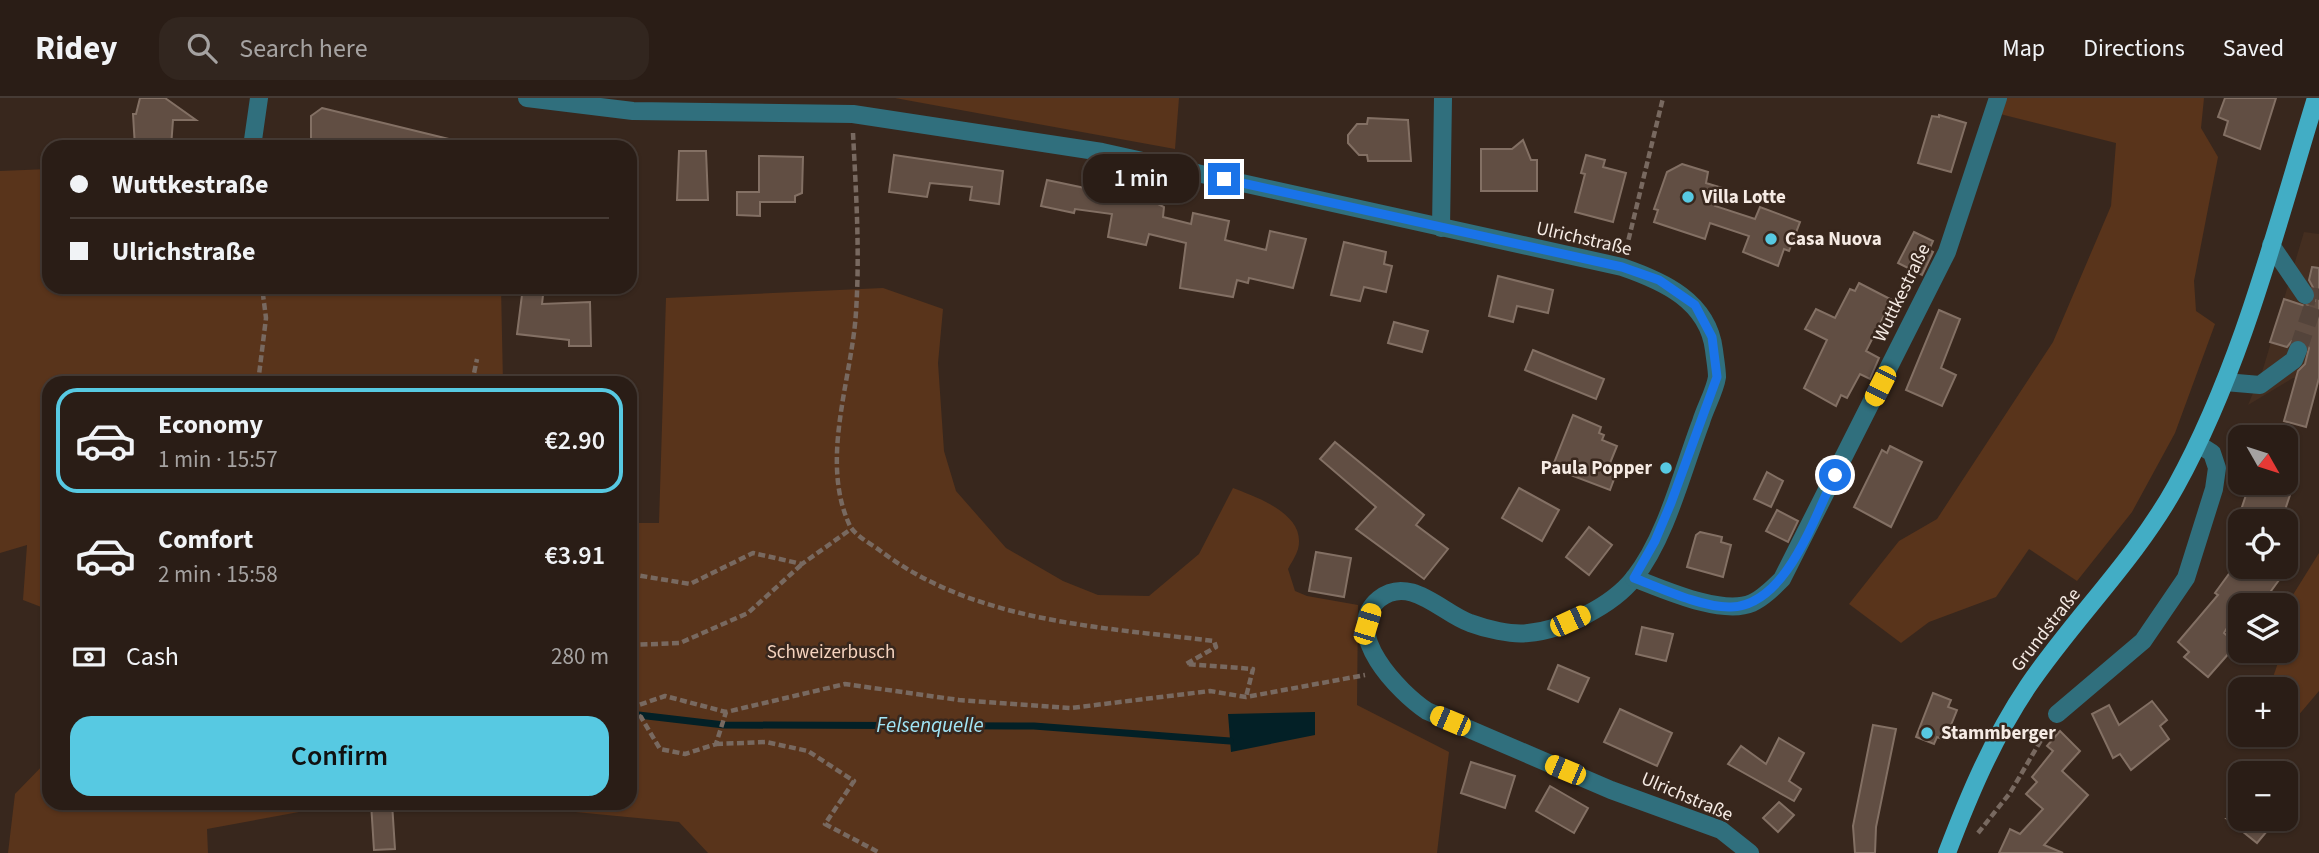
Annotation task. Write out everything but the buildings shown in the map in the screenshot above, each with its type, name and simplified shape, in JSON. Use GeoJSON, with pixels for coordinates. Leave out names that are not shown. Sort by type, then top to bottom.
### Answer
{"type":"FeatureCollection","features":[{"type":"Feature","properties":{"kind":"main road","name":"Grundstraße"},"geometry":{"type":"LineString","coordinates":[[1947,853],[1970,794],[2027,688],[2149,533],[2198,444],[2225,382],[2316,98]]}},
{"type":"Feature","properties":{"kind":"street"},"geometry":{"type":"LineString","coordinates":[[253,140],[259,98]]}},
{"type":"Feature","properties":{"kind":"street","name":"Ulrichstraße"},"geometry":{"type":"LineString","coordinates":[[527,98],[633,111],[853,106],[1102,152],[1622,267],[1659,280],[1695,305],[1712,337],[1717,377],[1671,503],[1655,541],[1634,578],[1610,599],[1584,614],[1556,627],[1527,634],[1469,623],[1416,592],[1392,593],[1379,599],[1367,624],[1373,652],[1383,671],[1409,698],[1427,711],[1611,790],[1721,830],[1750,853]]}},
{"type":"Feature","properties":{"kind":"street"},"geometry":{"type":"LineString","coordinates":[[1441,228],[1443,98]]}},
{"type":"Feature","properties":{"kind":"street","name":"Wuttkestraße"},"geometry":{"type":"LineString","coordinates":[[1634,578],[1667,591],[1729,607],[1750,604],[1782,579],[1947,252],[1998,98]]}},
{"type":"Feature","properties":{"kind":"street"},"geometry":{"type":"LineString","coordinates":[[2271,245],[2305,295]]}},
{"type":"Feature","properties":{"kind":"street"},"geometry":{"type":"LineString","coordinates":[[2225,382],[2260,385],[2294,360],[2298,350]]}},
{"type":"Feature","properties":{"kind":"street"},"geometry":{"type":"LineString","coordinates":[[2057,714],[2143,641],[2186,578],[2214,489],[2217,468],[2212,453],[2198,444]]}},
{"type":"Feature","properties":{"kind":"path"},"geometry":{"type":"LineString","coordinates":[[1622,267],[1648,149],[1663,98]]}},
{"type":"Feature","properties":{"kind":"path"},"geometry":{"type":"LineString","coordinates":[[853,106],[858,217],[856,313],[837,436],[841,501],[851,529],[909,573],[984,605],[1088,626],[1215,644],[1186,664],[1253,669],[1246,697]]}},
{"type":"Feature","properties":{"kind":"path"},"geometry":{"type":"LineString","coordinates":[[258,376],[265,318],[263,294]]}},
{"type":"Feature","properties":{"kind":"path"},"geometry":{"type":"LineString","coordinates":[[473,376],[477,359]]}},
{"type":"Feature","properties":{"kind":"path"},"geometry":{"type":"LineString","coordinates":[[637,645],[680,643],[748,613],[802,564],[851,529]]}},
{"type":"Feature","properties":{"kind":"path"},"geometry":{"type":"LineString","coordinates":[[637,575],[690,584],[753,553],[802,564]]}},
{"type":"Feature","properties":{"kind":"path"},"geometry":{"type":"LineString","coordinates":[[637,706],[665,696],[726,712],[845,684],[959,700],[1071,708],[1210,691],[1246,697],[1383,671]]}},
{"type":"Feature","properties":{"kind":"path"},"geometry":{"type":"LineString","coordinates":[[716,744],[726,712]]}},
{"type":"Feature","properties":{"kind":"path"},"geometry":{"type":"LineString","coordinates":[[1968,840],[1983,830],[2010,793],[2057,714]]}},
{"type":"Feature","properties":{"kind":"path"},"geometry":{"type":"LineString","coordinates":[[637,715],[660,749],[685,754],[716,744],[766,742],[808,751],[853,781],[825,824],[880,853]]}},
{"type":"Feature","properties":{"kind":"shaded area"},"geometry":{"type":"Polygon","coordinates":[[[2304,232],[2319,234],[2319,385],[2293,378],[2248,405],[2263,369],[2304,232]]]}},
{"type":"Feature","properties":{"kind":"green space"},"geometry":{"type":"Polygon","coordinates":[[[895,98],[1179,98],[1175,149],[895,98]]]}},
{"type":"Feature","properties":{"kind":"green space"},"geometry":{"type":"Polygon","coordinates":[[[2006,98],[2204,98],[2201,128],[2218,157],[2194,281],[2196,311],[2215,324],[2175,433],[2132,512],[2077,581],[2029,549],[1996,597],[1929,622],[1901,643],[1849,604],[1899,541],[1937,519],[2053,342],[2111,206],[2116,143],[2000,114],[2006,98]]]}},
{"type":"Feature","properties":{"kind":"green space"},"geometry":{"type":"Polygon","coordinates":[[[42,169],[42,294],[501,294],[503,376],[42,376],[42,607],[23,600],[27,545],[0,553],[0,171],[42,169]]]}},
{"type":"Feature","properties":{"kind":"green space","name":"Schweizerbusch"},"geometry":{"type":"Polygon","coordinates":[[[883,288],[943,309],[938,363],[944,451],[956,491],[1006,548],[1063,581],[1098,595],[1149,596],[1199,554],[1233,488],[1277,509],[1295,526],[1299,537],[1298,549],[1288,569],[1295,591],[1307,596],[1358,605],[1357,705],[1449,752],[1437,853],[708,853],[679,822],[555,810],[637,810],[637,523],[659,523],[666,298],[883,288]]]}},
{"type":"Feature","properties":{"kind":"green space"},"geometry":{"type":"Polygon","coordinates":[[[2319,553],[2319,691],[2298,716],[2298,677],[2273,677],[2278,663],[2298,663],[2298,593],[2294,593],[2319,553]]]}},
{"type":"Feature","properties":{"kind":"green space"},"geometry":{"type":"Polygon","coordinates":[[[42,766],[42,810],[310,810],[207,829],[208,853],[8,853],[15,794],[42,766]]]}},
{"type":"Feature","properties":{"kind":"water"},"geometry":{"type":"Polygon","coordinates":[[[1315,712],[1315,735],[1231,752],[1228,714],[1315,712]]]}},
{"type":"Feature","properties":{"kind":"waterway","name":"Felsenquelle"},"geometry":{"type":"LineString","coordinates":[[637,715],[724,725],[1034,726],[1230,741]]}},
{"type":"Feature","properties":{"kind":"tunnel"},"geometry":{"type":"LineString","coordinates":[[2298,350],[2316,297],[2305,295]]}},
{"type":"Feature","properties":{"kind":"place","name":"Villa Lotte"},"geometry":{"type":"Point","coordinates":[1688,197]}},
{"type":"Feature","properties":{"kind":"place","name":"Casa Nuova"},"geometry":{"type":"Point","coordinates":[1771,239]}},
{"type":"Feature","properties":{"kind":"place","name":"Paula Popper"},"geometry":{"type":"Point","coordinates":[1666,468]}},
{"type":"Feature","properties":{"kind":"place","name":"Stammberger"},"geometry":{"type":"Point","coordinates":[1927,733]}},
{"type":"Feature","properties":{"kind":"route"},"geometry":{"type":"LineString","coordinates":[[1224,179],[1622,267],[1659,280],[1695,305],[1712,337],[1717,377],[1671,503],[1655,541],[1634,578],[1667,591],[1729,607],[1750,604],[1773,589],[1782,579],[1835,475]]}}]}
